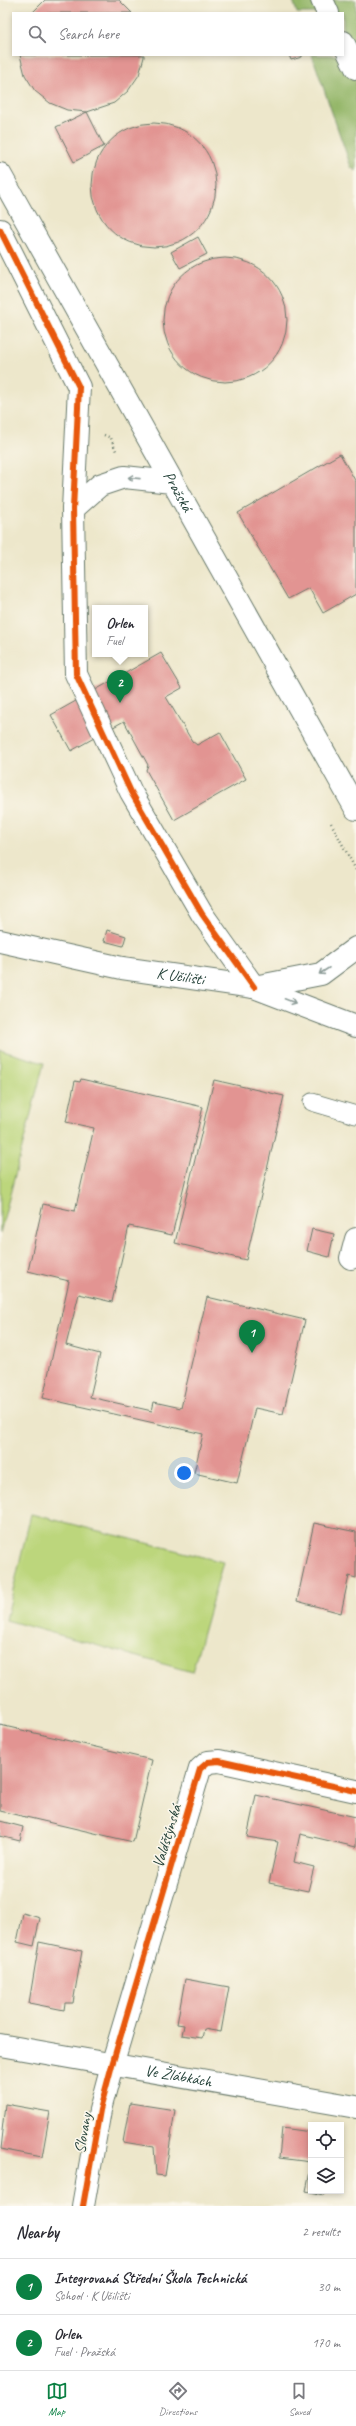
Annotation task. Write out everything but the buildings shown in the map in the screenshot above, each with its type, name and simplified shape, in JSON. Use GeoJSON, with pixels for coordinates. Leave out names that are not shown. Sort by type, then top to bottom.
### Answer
{"type":"FeatureCollection","features":[{"type":"Feature","properties":{"kind":"street"},"geometry":{"type":"LineString","coordinates":[[322,0],[328,12]]}},
{"type":"Feature","properties":{"kind":"street"},"geometry":{"type":"LineString","coordinates":[[344,44],[356,68]]}},
{"type":"Feature","properties":{"kind":"street","name":"Pražská"},"geometry":{"type":"LineString","coordinates":[[0,174],[356,809]]}},
{"type":"Feature","properties":{"kind":"street"},"geometry":{"type":"LineString","coordinates":[[0,230],[79,386],[73,509],[76,674],[131,792],[202,914],[254,987],[321,974],[356,948]]}},
{"type":"Feature","properties":{"kind":"street"},"geometry":{"type":"LineString","coordinates":[[73,509],[100,485],[124,477],[172,482]]}},
{"type":"Feature","properties":{"kind":"street","name":"K Učilišti"},"geometry":{"type":"LineString","coordinates":[[0,941],[122,968],[254,987],[356,1026]]}},
{"type":"Feature","properties":{"kind":"street","name":"Valdštýnská"},"geometry":{"type":"LineString","coordinates":[[112,2065],[200,1770],[208,1762],[219,1761],[356,1791]]}},
{"type":"Feature","properties":{"kind":"street","name":"Ve Žlábkách"},"geometry":{"type":"LineString","coordinates":[[0,2045],[356,2107]]}},
{"type":"Feature","properties":{"kind":"street","name":"Slovany"},"geometry":{"type":"LineString","coordinates":[[83,2206],[100,2110],[112,2065]]}},
{"type":"Feature","properties":{"kind":"lane"},"geometry":{"type":"LineString","coordinates":[[312,1102],[356,1115]]}},
{"type":"Feature","properties":{"kind":"path"},"geometry":{"type":"LineString","coordinates":[[102,434],[111,438],[118,457]]}},
{"type":"Feature","properties":{"kind":"green space"},"geometry":{"type":"Polygon","coordinates":[[[293,0],[356,0],[356,171],[351,167],[312,56],[344,56],[344,12],[297,12],[293,0]]]}},
{"type":"Feature","properties":{"kind":"green space"},"geometry":{"type":"Polygon","coordinates":[[[0,1050],[44,1063],[0,1233],[0,1050]]]}},
{"type":"Feature","properties":{"kind":"green space"},"geometry":{"type":"Polygon","coordinates":[[[31,1514],[223,1562],[192,1672],[6,1620],[31,1514]]]}},
{"type":"Feature","properties":{"kind":"cycle path"},"geometry":{"type":"LineString","coordinates":[[0,230],[79,387],[73,509],[76,674],[131,792],[202,914],[254,987]]}},
{"type":"Feature","properties":{"kind":"cycle path"},"geometry":{"type":"LineString","coordinates":[[83,2206],[100,2110],[112,2065],[200,1769],[208,1762],[219,1761],[356,1791]]}},
{"type":"Feature","properties":{"kind":"place","name":"Orlen"},"geometry":{"type":"Point","coordinates":[120,703]}},
{"type":"Feature","properties":{"kind":"place","name":"Integrovaná Střední Škola Technická"},"geometry":{"type":"Point","coordinates":[252,1353]}}]}
